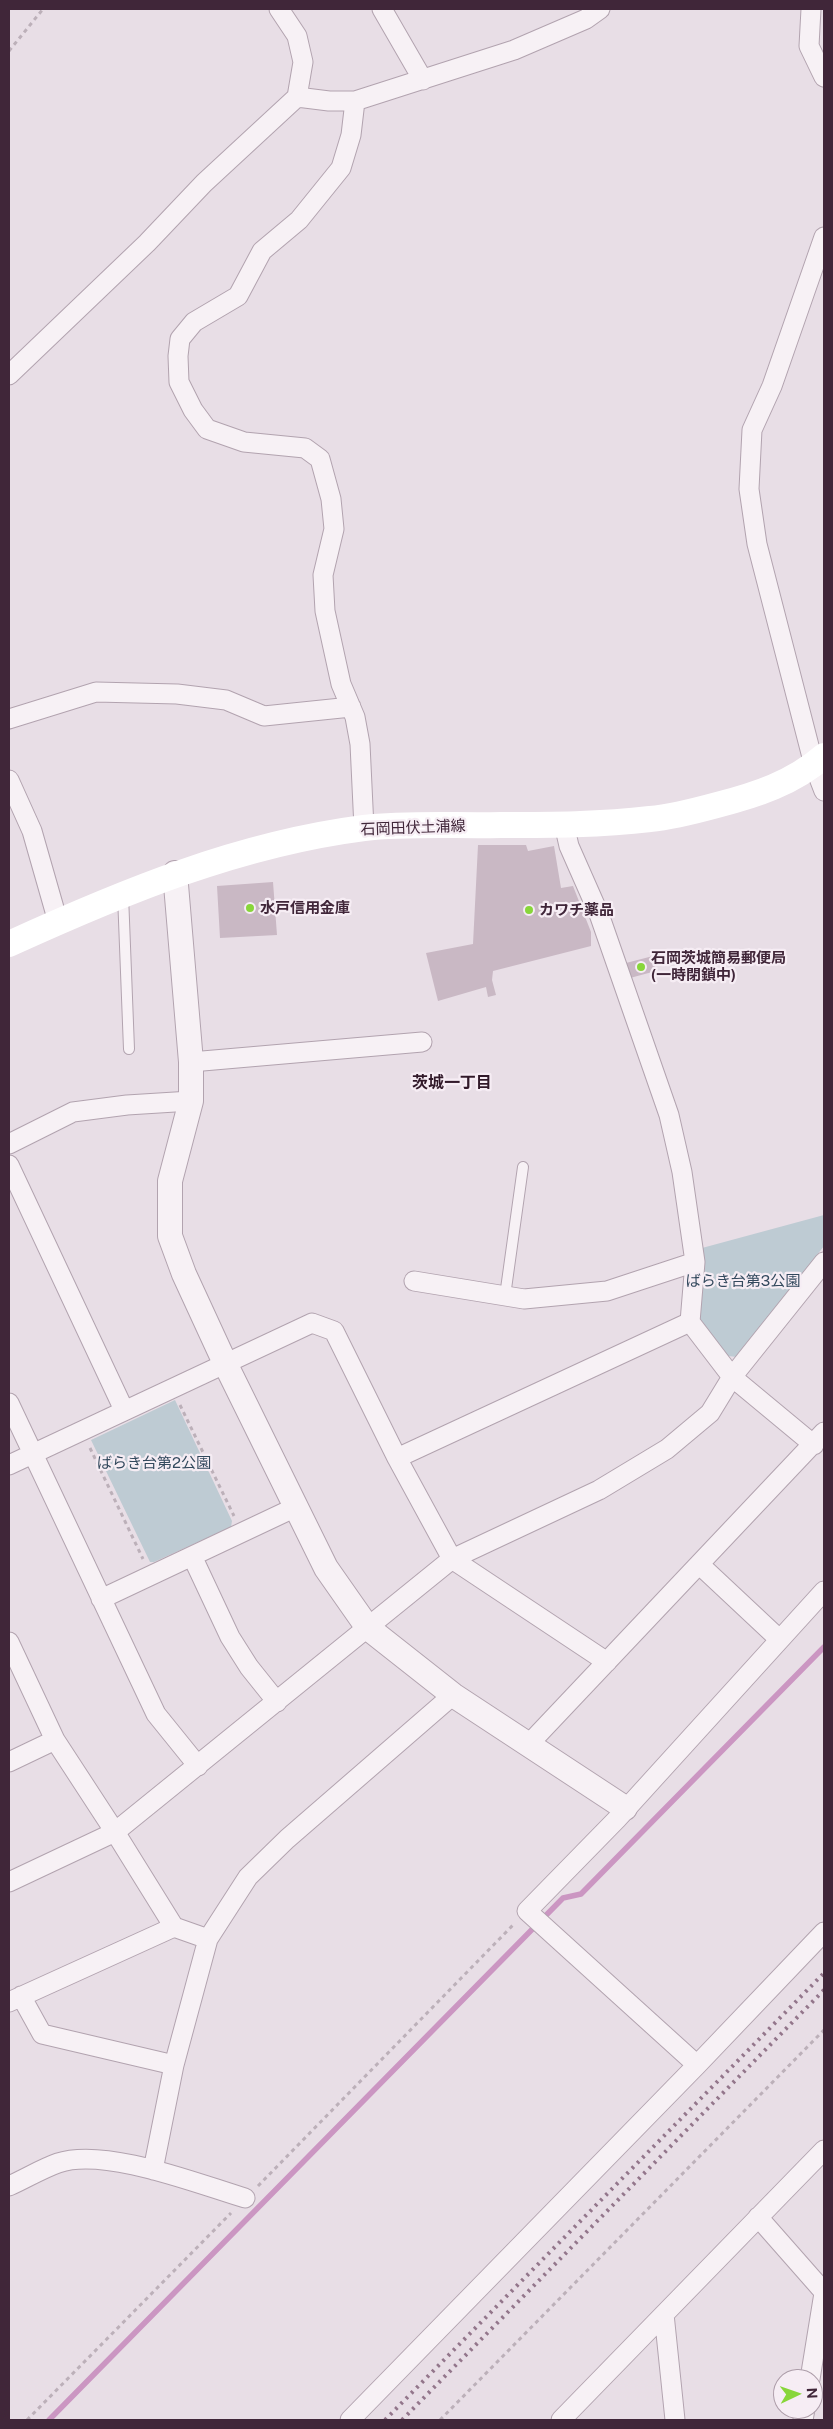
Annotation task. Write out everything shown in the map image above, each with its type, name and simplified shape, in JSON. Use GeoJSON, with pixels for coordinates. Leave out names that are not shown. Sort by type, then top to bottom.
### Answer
{"type":"FeatureCollection","features":[{"type":"Feature","properties":{"kind":"main road","name":"石岡田伏土浦線"},"geometry":{"type":"LineString","coordinates":[[9,944],[175,873],[240,854],[364,828],[422,825],[564,824],[650,819],[752,796],[780,785],[819,761]]}},
{"type":"Feature","properties":{"kind":"street"},"geometry":{"type":"LineString","coordinates":[[9,375],[147,243],[212,176],[297,97],[303,62],[297,36],[279,9]]}},
{"type":"Feature","properties":{"kind":"street"},"geometry":{"type":"LineString","coordinates":[[382,9],[423,80]]}},
{"type":"Feature","properties":{"kind":"street"},"geometry":{"type":"LineString","coordinates":[[297,97],[329,101],[355,101],[514,50],[586,19],[600,9]]}},
{"type":"Feature","properties":{"kind":"street"},"geometry":{"type":"LineString","coordinates":[[811,9],[809,46],[824,77]]}},
{"type":"Feature","properties":{"kind":"street"},"geometry":{"type":"LineString","coordinates":[[355,101],[351,135],[341,168],[299,220],[262,251],[238,296],[194,322],[180,339],[178,356],[179,382],[193,410],[207,430],[244,442],[306,448],[320,459],[331,499],[334,529],[324,575],[325,611],[341,684],[351,708],[360,744],[364,828]]}},
{"type":"Feature","properties":{"kind":"street"},"geometry":{"type":"LineString","coordinates":[[824,237],[772,386],[752,430],[749,489],[757,544],[819,761],[824,791]]}},
{"type":"Feature","properties":{"kind":"street"},"geometry":{"type":"LineString","coordinates":[[9,719],[96,692],[177,694],[226,700],[264,716],[351,708]]}},
{"type":"Feature","properties":{"kind":"street"},"geometry":{"type":"LineString","coordinates":[[9,780],[32,831],[58,922]]}},
{"type":"Feature","properties":{"kind":"street"},"geometry":{"type":"LineString","coordinates":[[528,1745],[819,1439],[732,1377],[690,1322],[695,1262],[682,1172],[668,1114],[599,914],[569,846],[564,824]]}},
{"type":"Feature","properties":{"kind":"street"},"geometry":{"type":"LineString","coordinates":[[175,873],[191,1062],[191,1100],[170,1181],[170,1236],[184,1274],[225,1363],[326,1568],[368,1628],[453,1695],[625,1808]]}},
{"type":"Feature","properties":{"kind":"street"},"geometry":{"type":"LineString","coordinates":[[191,1062],[422,1042]]}},
{"type":"Feature","properties":{"kind":"street"},"geometry":{"type":"LineString","coordinates":[[9,1144],[73,1112],[127,1105],[191,1100]]}},
{"type":"Feature","properties":{"kind":"street"},"geometry":{"type":"LineString","coordinates":[[9,1165],[124,1410]]}},
{"type":"Feature","properties":{"kind":"street"},"geometry":{"type":"LineString","coordinates":[[414,1281],[524,1299],[607,1291],[695,1262]]}},
{"type":"Feature","properties":{"kind":"street"},"geometry":{"type":"LineString","coordinates":[[9,1882],[115,1832],[452,1559],[599,1490],[667,1450],[710,1413],[732,1377],[824,1262]]}},
{"type":"Feature","properties":{"kind":"street"},"geometry":{"type":"LineString","coordinates":[[397,1458],[690,1322]]}},
{"type":"Feature","properties":{"kind":"street"},"geometry":{"type":"LineString","coordinates":[[9,1465],[312,1324],[334,1331],[397,1458],[452,1559],[607,1662]]}},
{"type":"Feature","properties":{"kind":"street"},"geometry":{"type":"LineString","coordinates":[[9,1403],[156,1714],[198,1766]]}},
{"type":"Feature","properties":{"kind":"street"},"geometry":{"type":"LineString","coordinates":[[101,1599],[296,1507]]}},
{"type":"Feature","properties":{"kind":"street"},"geometry":{"type":"LineString","coordinates":[[192,1556],[230,1637],[249,1667],[277,1702]]}},
{"type":"Feature","properties":{"kind":"street"},"geometry":{"type":"LineString","coordinates":[[700,1565],[779,1638]]}},
{"type":"Feature","properties":{"kind":"street"},"geometry":{"type":"LineString","coordinates":[[697,2065],[526,1911],[625,1808],[824,1591]]}},
{"type":"Feature","properties":{"kind":"street"},"geometry":{"type":"LineString","coordinates":[[9,1642],[55,1740],[174,1927],[208,1939]]}},
{"type":"Feature","properties":{"kind":"street"},"geometry":{"type":"LineString","coordinates":[[153,2170],[174,2065],[208,1939],[248,1877],[287,1839],[453,1695]]}},
{"type":"Feature","properties":{"kind":"street"},"geometry":{"type":"LineString","coordinates":[[9,1762],[55,1740]]}},
{"type":"Feature","properties":{"kind":"street"},"geometry":{"type":"LineString","coordinates":[[174,1927],[15,1999],[42,2034],[174,2065]]}},
{"type":"Feature","properties":{"kind":"street"},"geometry":{"type":"LineString","coordinates":[[350,2420],[697,2065],[824,1932]]}},
{"type":"Feature","properties":{"kind":"street"},"geometry":{"type":"LineString","coordinates":[[561,2420],[824,2150]]}},
{"type":"Feature","properties":{"kind":"street"},"geometry":{"type":"LineString","coordinates":[[9,2186],[59,2163],[96,2159],[153,2170],[246,2198]]}},
{"type":"Feature","properties":{"kind":"street"},"geometry":{"type":"LineString","coordinates":[[758,2217],[824,2293],[812,2369]]}},
{"type":"Feature","properties":{"kind":"street"},"geometry":{"type":"LineString","coordinates":[[664,2314],[675,2420]]}},
{"type":"Feature","properties":{"kind":"lane"},"geometry":{"type":"LineString","coordinates":[[123,894],[129,1049]]}},
{"type":"Feature","properties":{"kind":"lane"},"geometry":{"type":"LineString","coordinates":[[505,1296],[523,1167]]}},
{"type":"Feature","properties":{"kind":"path"},"geometry":{"type":"LineString","coordinates":[[9,51],[43,9]]}},
{"type":"Feature","properties":{"kind":"path"},"geometry":{"type":"LineString","coordinates":[[177,1397],[242,1532]]}},
{"type":"Feature","properties":{"kind":"path"},"geometry":{"type":"LineString","coordinates":[[89,1446],[151,1575]]}},
{"type":"Feature","properties":{"kind":"path"},"geometry":{"type":"LineString","coordinates":[[27,2420],[526,1911]]}},
{"type":"Feature","properties":{"kind":"path"},"geometry":{"type":"LineString","coordinates":[[440,2420],[824,2030]]}},
{"type":"Feature","properties":{"kind":"green space","name":"ばらき台第3公園"},"geometry":{"type":"Polygon","coordinates":[[[824,1215],[824,1246],[737,1357],[728,1356],[699,1319],[702,1248],[824,1215]]]}},
{"type":"Feature","properties":{"kind":"green space","name":"ばらき台第2公園"},"geometry":{"type":"Polygon","coordinates":[[[175,1400],[232,1521],[231,1527],[154,1562],[150,1562],[91,1440],[175,1400]]]}},
{"type":"Feature","properties":{"kind":"building","name":"カワチ薬品"},"geometry":{"type":"Polygon","coordinates":[[[478,845],[526,845],[528,851],[554,846],[561,888],[573,886],[591,932],[591,946],[493,971],[492,980],[496,995],[488,997],[486,987],[438,1001],[426,953],[473,944],[478,845]]]}},
{"type":"Feature","properties":{"kind":"building"},"geometry":{"type":"Polygon","coordinates":[[[273,882],[277,935],[220,938],[217,886],[273,882]]]}},
{"type":"Feature","properties":{"kind":"building","name":"石岡茨城簡易郵便局 (一時閉鎖中)"},"geometry":{"type":"Polygon","coordinates":[[[653,956],[656,971],[630,978],[626,963],[653,956]]]}},
{"type":"Feature","properties":{"kind":"waterway"},"geometry":{"type":"LineString","coordinates":[[49,2420],[563,1898],[581,1894],[824,1647]]}},
{"type":"Feature","properties":{"kind":"railway"},"geometry":{"type":"LineString","coordinates":[[385,2420],[824,1973]]}},
{"type":"Feature","properties":{"kind":"railway"},"geometry":{"type":"LineString","coordinates":[[402,2420],[824,1990]]}},
{"type":"Feature","properties":{"kind":"place","name":"水戸信用金庫"},"geometry":{"type":"Point","coordinates":[250,908]}},
{"type":"Feature","properties":{"kind":"place","name":"カワチ薬品"},"geometry":{"type":"Point","coordinates":[529,910]}},
{"type":"Feature","properties":{"kind":"place","name":"石岡茨城簡易郵便局 (一時閉鎖中)"},"geometry":{"type":"Point","coordinates":[641,967]}},
{"type":"Feature","properties":{"kind":"district","name":"茨城一丁目"},"geometry":{"type":"Point","coordinates":[452,1083]}}]}
